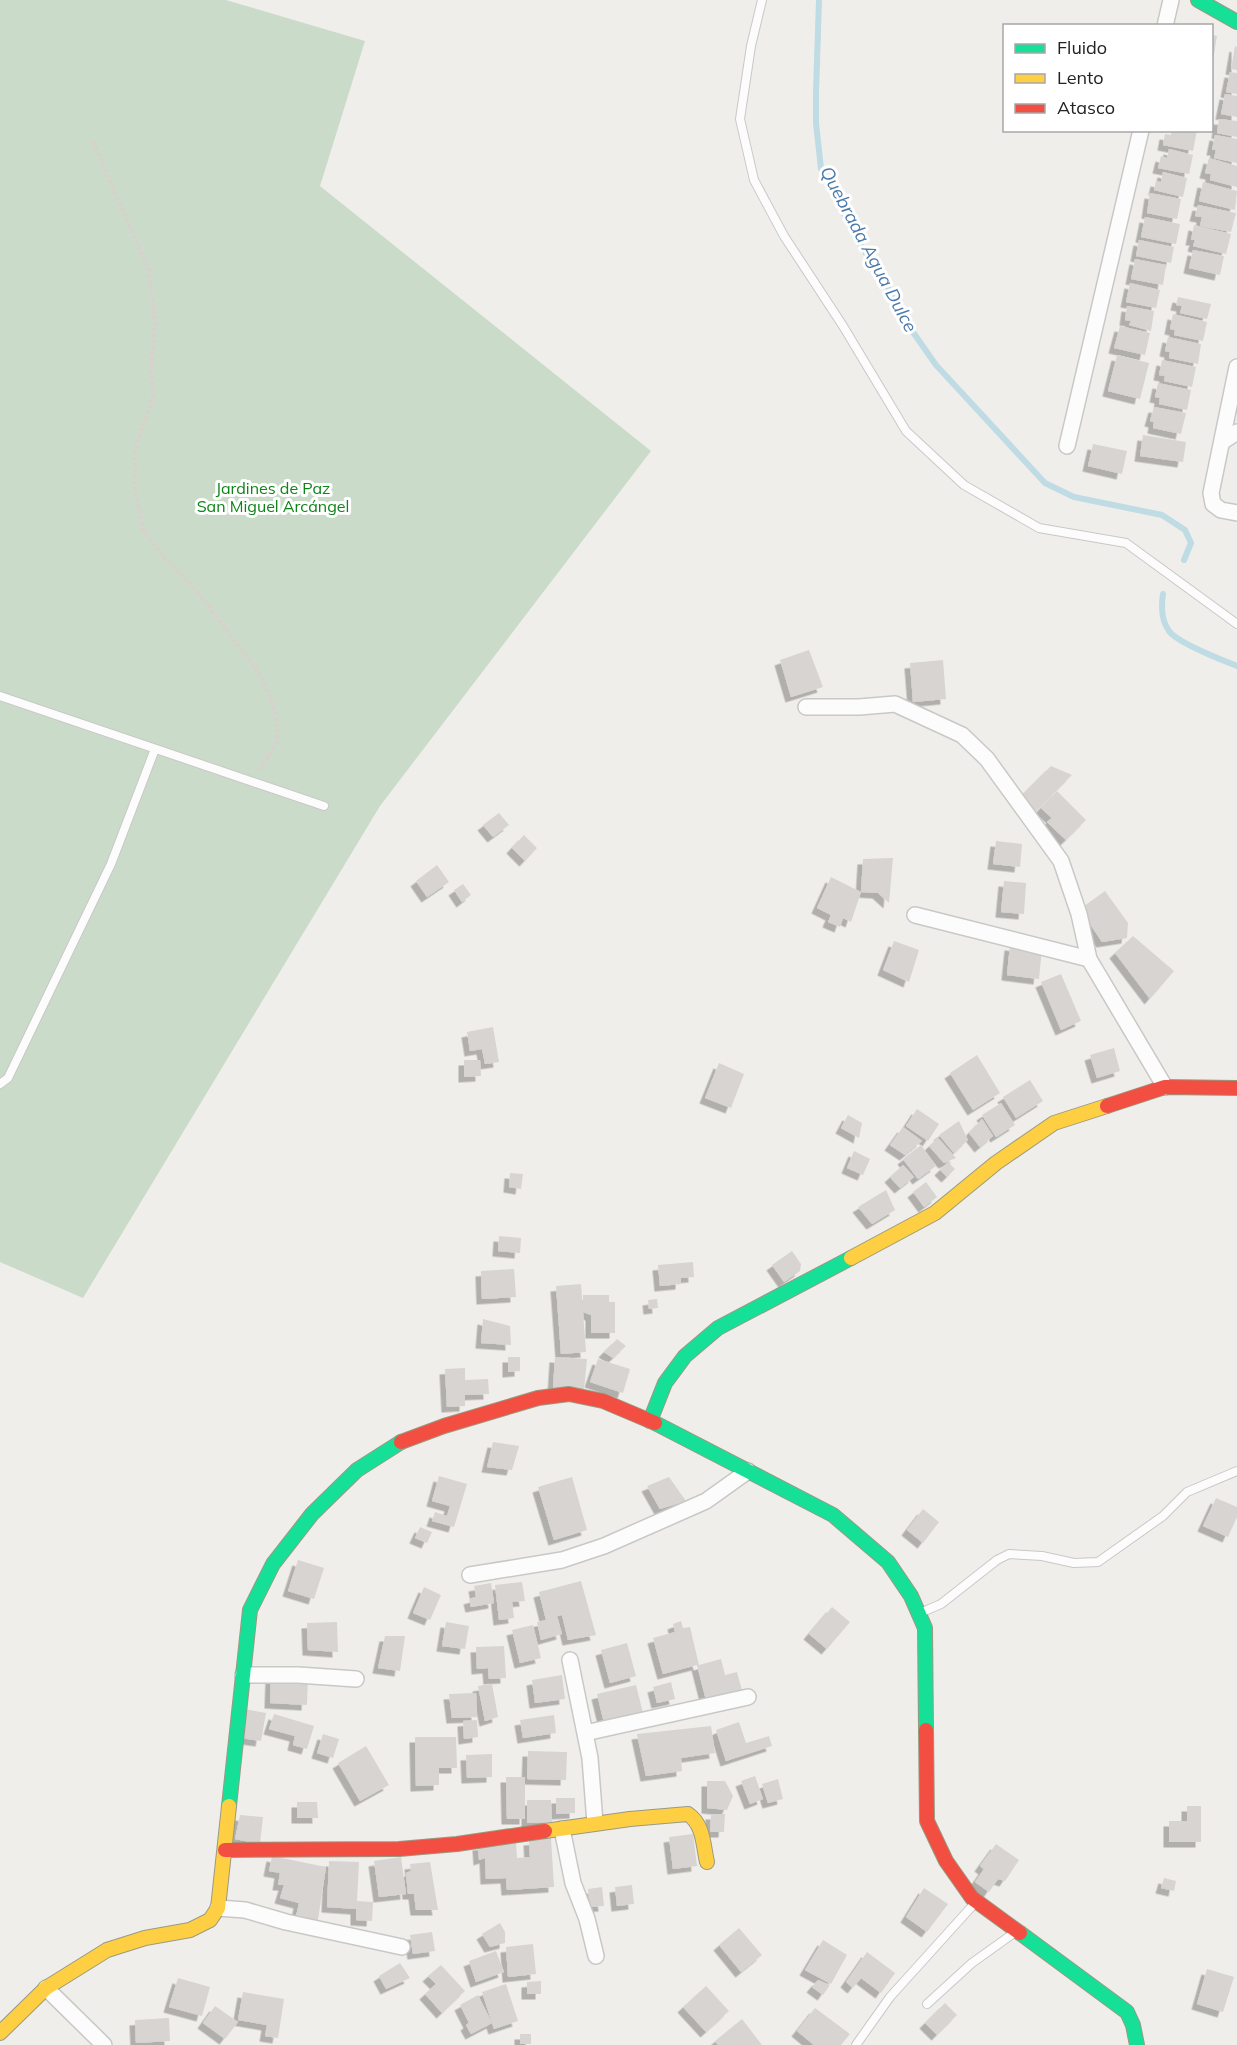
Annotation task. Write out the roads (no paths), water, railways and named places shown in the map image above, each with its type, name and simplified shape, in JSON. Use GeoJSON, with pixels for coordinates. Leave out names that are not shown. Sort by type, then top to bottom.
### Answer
{"type":"FeatureCollection","features":[{"type":"Feature","properties":{"kind":"street"},"geometry":{"type":"LineString","coordinates":[[1165,24],[1171,0]]}},
{"type":"Feature","properties":{"kind":"street"},"geometry":{"type":"LineString","coordinates":[[1198,0],[1237,22]]}},
{"type":"Feature","properties":{"kind":"street"},"geometry":{"type":"LineString","coordinates":[[1067,446],[1141,132]]}},
{"type":"Feature","properties":{"kind":"street"},"geometry":{"type":"LineString","coordinates":[[1237,367],[1210,493],[1213,504],[1221,510],[1237,513]]}},
{"type":"Feature","properties":{"kind":"street"},"geometry":{"type":"LineString","coordinates":[[1222,442],[1237,432]]}},
{"type":"Feature","properties":{"kind":"street"},"geometry":{"type":"LineString","coordinates":[[807,707],[895,704],[962,735],[987,759],[1061,861],[1079,914],[1089,959],[1165,1087]]}},
{"type":"Feature","properties":{"kind":"street"},"geometry":{"type":"LineString","coordinates":[[915,915],[1089,959]]}},
{"type":"Feature","properties":{"kind":"street"},"geometry":{"type":"LineString","coordinates":[[650,1420],[665,1383],[685,1356],[718,1328],[935,1213],[996,1163],[1054,1123],[1165,1087],[1237,1088]]}},
{"type":"Feature","properties":{"kind":"street"},"geometry":{"type":"LineString","coordinates":[[0,2033],[46,1988],[107,1950],[145,1938],[190,1930],[210,1920],[218,1908],[250,1610],[273,1564],[312,1514],[357,1470],[397,1444],[444,1426],[538,1398],[569,1394],[603,1401],[650,1420],[833,1515],[888,1562],[911,1596],[925,1628],[927,1821],[946,1861],[976,1901],[1126,2012],[1133,2025],[1137,2045]]}},
{"type":"Feature","properties":{"kind":"street"},"geometry":{"type":"LineString","coordinates":[[470,1575],[562,1560],[604,1546],[706,1501],[747,1471]]}},
{"type":"Feature","properties":{"kind":"street"},"geometry":{"type":"LineString","coordinates":[[570,1660],[590,1758],[595,1823]]}},
{"type":"Feature","properties":{"kind":"street"},"geometry":{"type":"LineString","coordinates":[[243,1675],[356,1678]]}},
{"type":"Feature","properties":{"kind":"street"},"geometry":{"type":"LineString","coordinates":[[585,1733],[748,1697]]}},
{"type":"Feature","properties":{"kind":"street"},"geometry":{"type":"LineString","coordinates":[[225,1850],[350,1852],[456,1844],[595,1823],[688,1814],[696,1818],[699,1825],[707,1862]]}},
{"type":"Feature","properties":{"kind":"street"},"geometry":{"type":"LineString","coordinates":[[562,1829],[573,1883],[587,1919],[596,1956]]}},
{"type":"Feature","properties":{"kind":"street"},"geometry":{"type":"LineString","coordinates":[[218,1908],[245,1910],[286,1922],[402,1947]]}},
{"type":"Feature","properties":{"kind":"street"},"geometry":{"type":"LineString","coordinates":[[46,1988],[104,2045]]}},
{"type":"Feature","properties":{"kind":"lane"},"geometry":{"type":"LineString","coordinates":[[762,0],[751,46],[740,119],[754,180],[784,236],[843,326],[906,431],[964,486],[1039,528],[1126,543],[1237,624]]}},
{"type":"Feature","properties":{"kind":"lane"},"geometry":{"type":"LineString","coordinates":[[0,696],[324,806]]}},
{"type":"Feature","properties":{"kind":"lane"},"geometry":{"type":"LineString","coordinates":[[0,1084],[8,1078],[111,864],[155,749]]}},
{"type":"Feature","properties":{"kind":"lane"},"geometry":{"type":"LineString","coordinates":[[919,1613],[941,1604],[997,1560],[1009,1554],[1042,1556],[1074,1563],[1098,1562],[1163,1516],[1187,1492],[1237,1471]]}},
{"type":"Feature","properties":{"kind":"lane"},"geometry":{"type":"LineString","coordinates":[[856,2045],[890,1997],[976,1901]]}},
{"type":"Feature","properties":{"kind":"lane"},"geometry":{"type":"LineString","coordinates":[[927,2004],[972,1964],[1017,1931]]}},
{"type":"Feature","properties":{"kind":"waterway","name":"Quebrada Agua Dulce"},"geometry":{"type":"LineString","coordinates":[[819,0],[816,123],[821,169],[857,240],[886,283],[901,315],[936,365],[1045,483],[1074,497],[1162,515],[1185,530],[1191,543],[1184,560]]}},
{"type":"Feature","properties":{"kind":"waterway","name":"Quebrada Agua Dulce"},"geometry":{"type":"LineString","coordinates":[[1163,594],[1163,618],[1166,627],[1174,636],[1200,651],[1237,666]]}},
{"type":"Feature","properties":{"kind":"park label","name":"Jardines de Paz San Miguel Arcángel"},"geometry":{"type":"Point","coordinates":[273,497]}}]}
